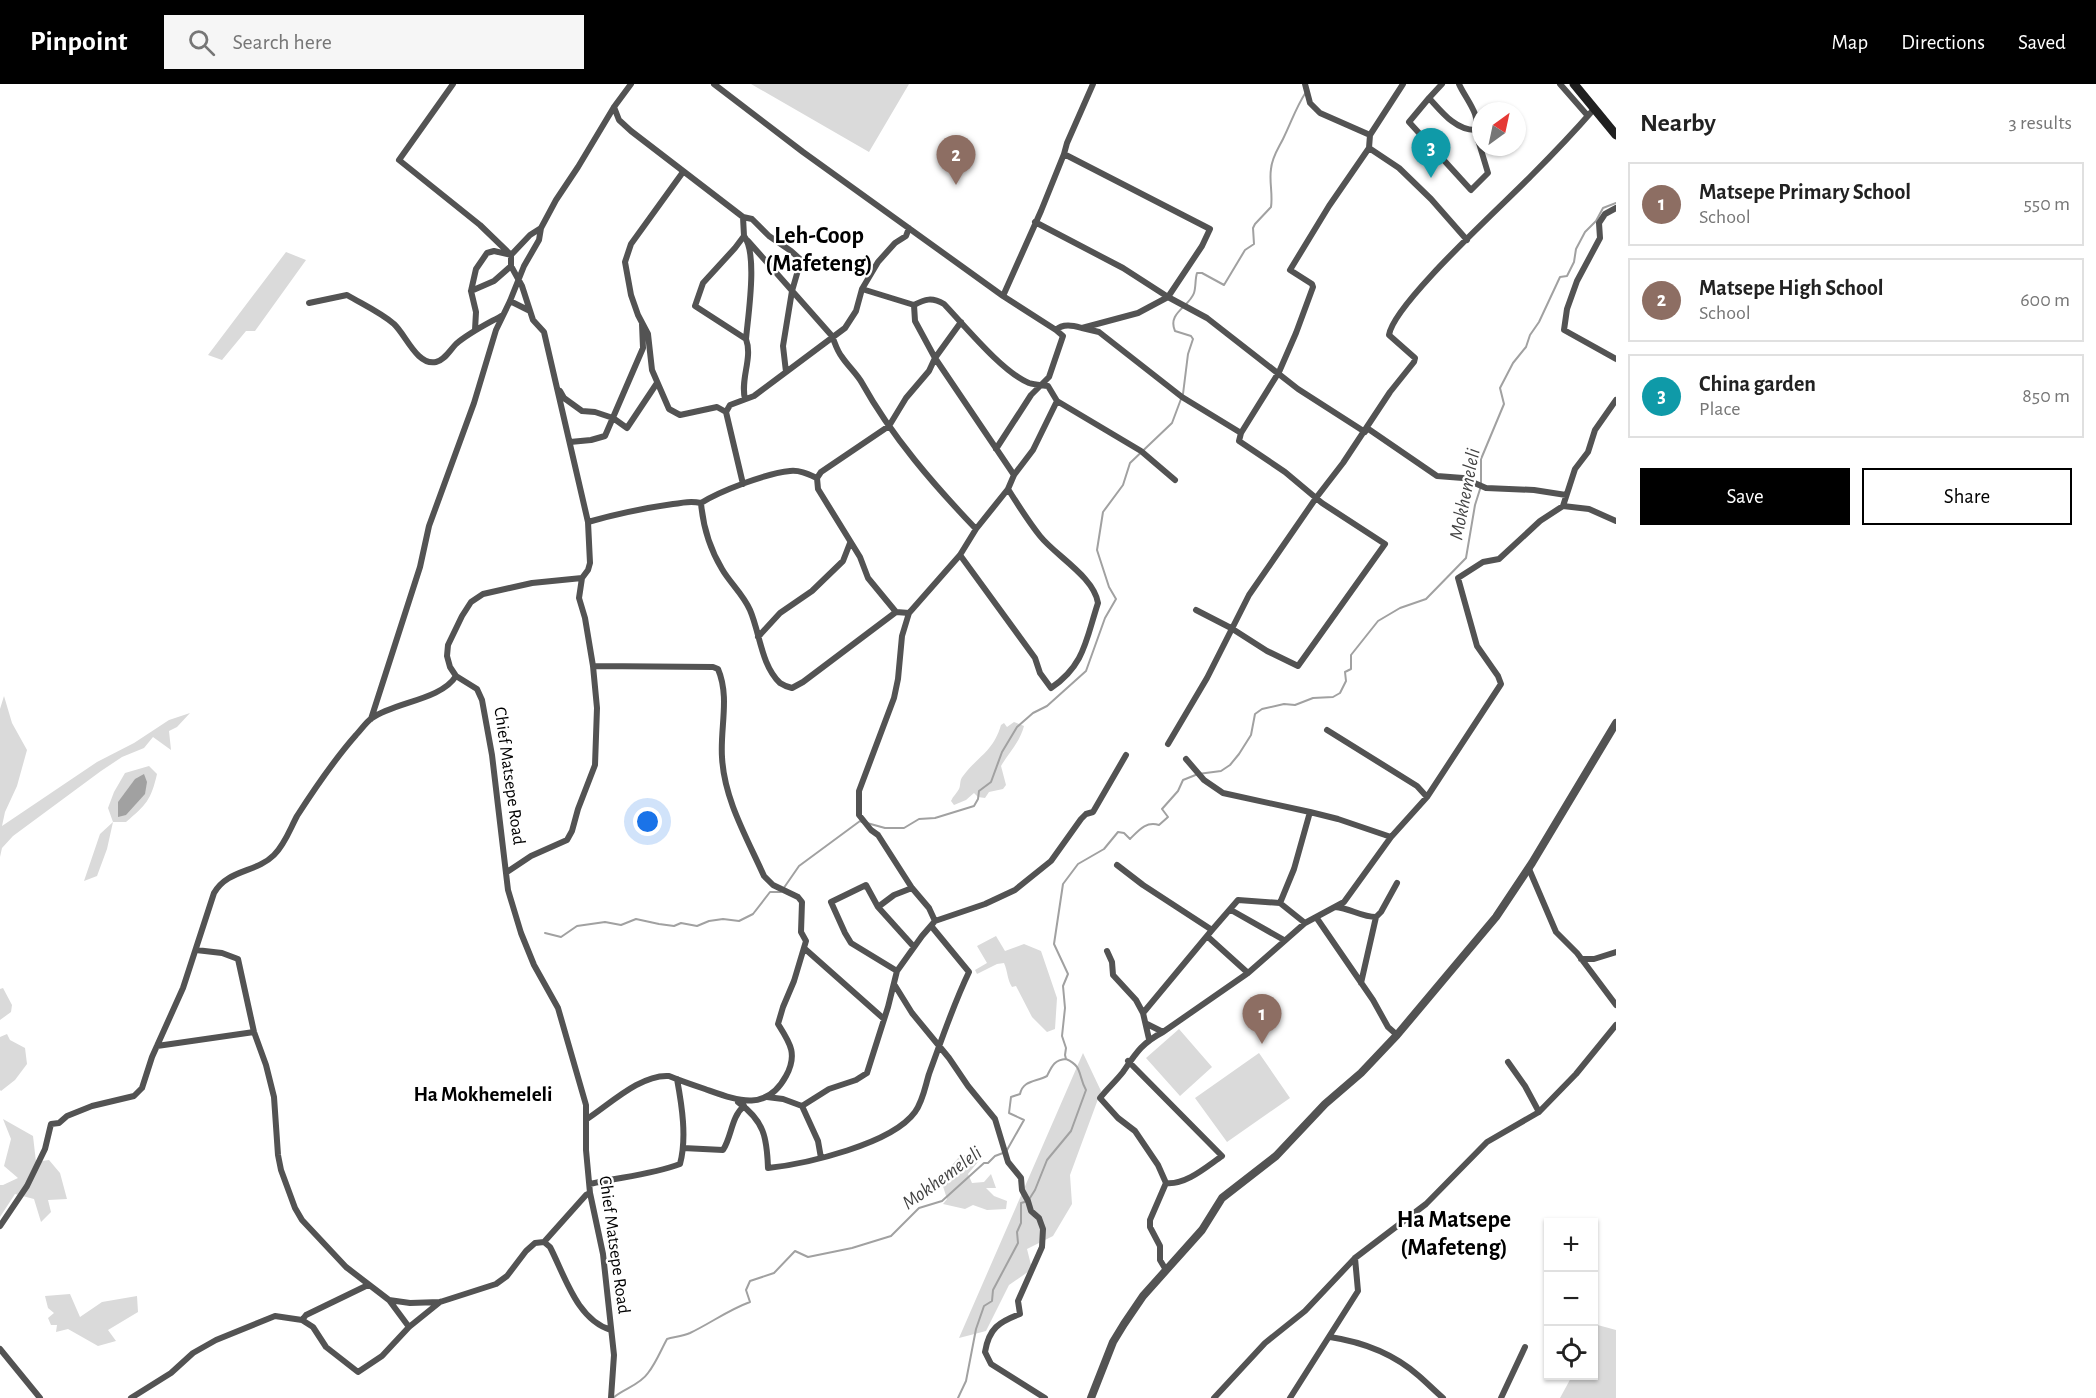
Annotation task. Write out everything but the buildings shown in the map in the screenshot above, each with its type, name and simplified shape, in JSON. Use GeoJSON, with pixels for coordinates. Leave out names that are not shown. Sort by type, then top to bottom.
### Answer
{"type":"FeatureCollection","features":[{"type":"Feature","properties":{"kind":"main road"},"geometry":{"type":"LineString","coordinates":[[1574,84],[1591,113],[1616,135]]}},
{"type":"Feature","properties":{"kind":"street"},"geometry":{"type":"LineString","coordinates":[[453,84],[399,160],[480,225],[511,255]]}},
{"type":"Feature","properties":{"kind":"street"},"geometry":{"type":"LineString","coordinates":[[0,1227],[27,1186],[45,1149],[51,1124],[59,1123],[67,1116],[81,1110],[137,1094],[145,1083],[147,1068],[183,988],[219,884],[226,878],[269,860],[276,854],[297,817],[338,755],[371,718],[420,567],[429,526],[474,403],[496,330],[524,266],[539,240],[541,228],[556,200],[631,84]]}},
{"type":"Feature","properties":{"kind":"street"},"geometry":{"type":"LineString","coordinates":[[714,84],[803,152],[1003,296],[1063,336],[1049,377],[1031,395],[996,449]]}},
{"type":"Feature","properties":{"kind":"street"},"geometry":{"type":"LineString","coordinates":[[1003,296],[1093,84]]}},
{"type":"Feature","properties":{"kind":"street"},"geometry":{"type":"LineString","coordinates":[[1305,84],[1310,103],[1320,113],[1370,135]]}},
{"type":"Feature","properties":{"kind":"street"},"geometry":{"type":"LineString","coordinates":[[1196,610],[1298,666],[1385,544],[1316,498],[1285,472],[1239,441],[1241,433],[1279,372],[1313,287],[1312,284],[1290,270],[1329,206],[1369,148],[1370,135],[1403,84]]}},
{"type":"Feature","properties":{"kind":"street"},"geometry":{"type":"LineString","coordinates":[[1442,84],[1408,122],[1471,190],[1488,173],[1483,156]]}},
{"type":"Feature","properties":{"kind":"street"},"geometry":{"type":"LineString","coordinates":[[1459,84],[1472,109]]}},
{"type":"Feature","properties":{"kind":"street"},"geometry":{"type":"LineString","coordinates":[[1168,744],[1207,678],[1250,595],[1415,358],[1389,335],[1394,320],[1440,267],[1591,113],[1560,84]]}},
{"type":"Feature","properties":{"kind":"street"},"geometry":{"type":"LineString","coordinates":[[1429,98],[1448,119],[1472,129]]}},
{"type":"Feature","properties":{"kind":"street"},"geometry":{"type":"LineString","coordinates":[[614,107],[619,120],[626,126],[743,217],[752,219],[769,236],[801,260],[792,291],[783,346],[786,372]]}},
{"type":"Feature","properties":{"kind":"street"},"geometry":{"type":"LineString","coordinates":[[1369,148],[1399,168],[1431,199],[1467,240]]}},
{"type":"Feature","properties":{"kind":"street"},"geometry":{"type":"LineString","coordinates":[[1064,154],[1210,229],[1202,246],[1168,297],[1138,313],[1083,328]]}},
{"type":"Feature","properties":{"kind":"street"},"geometry":{"type":"LineString","coordinates":[[683,172],[639,232],[626,254],[626,279],[638,315],[648,334],[652,370],[669,409],[680,415],[717,407],[726,412],[743,484]]}},
{"type":"Feature","properties":{"kind":"street"},"geometry":{"type":"LineString","coordinates":[[1616,208],[1605,214],[1599,223],[1600,238],[1577,281],[1567,309],[1564,330],[1616,359]]}},
{"type":"Feature","properties":{"kind":"street"},"geometry":{"type":"LineString","coordinates":[[743,217],[752,273],[746,339],[749,347],[744,381],[745,399]]}},
{"type":"Feature","properties":{"kind":"street"},"geometry":{"type":"LineString","coordinates":[[1035,222],[1123,268],[1168,297],[1207,318],[1298,389],[1437,476],[1463,478],[1486,488],[1534,490],[1566,495]]}},
{"type":"Feature","properties":{"kind":"street"},"geometry":{"type":"LineString","coordinates":[[507,872],[531,856],[567,840],[595,765],[597,708],[593,666],[579,598],[582,578],[590,563],[588,522],[544,332],[533,320],[522,286],[511,266],[511,255],[530,235],[541,228]]}},
{"type":"Feature","properties":{"kind":"street"},"geometry":{"type":"LineString","coordinates":[[726,412],[730,405],[754,396],[845,328],[856,310],[862,289],[878,262],[895,243],[906,236],[909,228]]}},
{"type":"Feature","properties":{"kind":"street"},"geometry":{"type":"LineString","coordinates":[[746,239],[832,336],[840,355],[908,451],[976,530]]}},
{"type":"Feature","properties":{"kind":"street"},"geometry":{"type":"LineString","coordinates":[[746,239],[703,283],[695,306],[746,339]]}},
{"type":"Feature","properties":{"kind":"street"},"geometry":{"type":"LineString","coordinates":[[475,330],[476,312],[471,291],[476,269],[487,253],[494,251],[511,255]]}},
{"type":"Feature","properties":{"kind":"street"},"geometry":{"type":"LineString","coordinates":[[471,291],[494,281],[511,266]]}},
{"type":"Feature","properties":{"kind":"street"},"geometry":{"type":"LineString","coordinates":[[862,289],[914,305],[923,300],[935,299],[944,304],[995,358],[1010,370],[1030,384],[1048,386],[1057,401],[1141,451],[1175,480]]}},
{"type":"Feature","properties":{"kind":"street"},"geometry":{"type":"LineString","coordinates":[[309,303],[347,295],[394,324],[419,358],[427,362],[436,362],[444,358],[475,330],[489,325],[503,315]]}},
{"type":"Feature","properties":{"kind":"street"},"geometry":{"type":"LineString","coordinates":[[510,301],[530,311]]}},
{"type":"Feature","properties":{"kind":"street"},"geometry":{"type":"LineString","coordinates":[[914,305],[915,321],[935,358],[1014,475]]}},
{"type":"Feature","properties":{"kind":"street"},"geometry":{"type":"LineString","coordinates":[[570,442],[605,436],[643,348],[642,322]]}},
{"type":"Feature","properties":{"kind":"street"},"geometry":{"type":"LineString","coordinates":[[816,478],[821,472],[890,426],[906,398],[929,371],[935,358],[961,322]]}},
{"type":"Feature","properties":{"kind":"street"},"geometry":{"type":"LineString","coordinates":[[1056,330],[1059,327],[1070,326],[1099,332],[1182,397],[1241,433]]}},
{"type":"Feature","properties":{"kind":"street"},"geometry":{"type":"LineString","coordinates":[[556,385],[564,398],[582,411],[595,412],[613,418],[627,428],[657,383]]}},
{"type":"Feature","properties":{"kind":"street"},"geometry":{"type":"LineString","coordinates":[[1563,506],[1575,469],[1588,452],[1595,430],[1616,400]]}},
{"type":"Feature","properties":{"kind":"street"},"geometry":{"type":"LineString","coordinates":[[587,1119],[632,1088],[659,1075],[669,1076],[737,1101],[744,1106],[756,1118],[765,1134],[768,1168],[796,1165],[847,1151],[895,1129],[909,1119],[921,1102],[954,1003],[969,972],[933,924],[928,908],[912,888],[878,835],[859,815],[859,791],[894,698],[902,636],[909,613],[960,555],[1008,489],[1014,475],[1033,450],[1057,401]]}},
{"type":"Feature","properties":{"kind":"street"},"geometry":{"type":"LineString","coordinates":[[588,522],[620,513],[678,504],[689,500],[701,503],[743,484],[790,471],[806,472],[816,478],[818,489],[860,557],[868,578],[896,612]]}},
{"type":"Feature","properties":{"kind":"street"},"geometry":{"type":"LineString","coordinates":[[960,555],[1035,658],[1040,673],[1051,688],[1063,679],[1080,658],[1098,603],[1097,597],[1080,575],[1041,537],[1008,489]]}},
{"type":"Feature","properties":{"kind":"street"},"geometry":{"type":"LineString","coordinates":[[701,503],[702,517],[710,545],[722,570],[734,584],[750,610],[770,669],[780,684],[792,688],[896,612],[909,613]]}},
{"type":"Feature","properties":{"kind":"street"},"geometry":{"type":"LineString","coordinates":[[1166,1270],[1160,1260],[1160,1246],[1150,1227],[1150,1220],[1166,1183],[1158,1165],[1135,1131],[1118,1118],[1101,1098],[1123,1071],[1128,1061],[1149,1039],[1163,1032],[1248,973],[1305,923],[1344,903],[1391,837],[1427,797],[1501,684],[1477,646],[1458,578],[1483,562],[1499,559],[1540,521],[1563,506],[1589,509],[1616,521]]}},
{"type":"Feature","properties":{"kind":"street"},"geometry":{"type":"LineString","coordinates":[[758,637],[780,613],[812,591],[843,561],[850,543]]}},
{"type":"Feature","properties":{"kind":"street"},"geometry":{"type":"LineString","coordinates":[[371,718],[449,685],[456,676],[447,656],[448,645],[462,615],[471,602],[483,594],[532,583],[582,578]]}},
{"type":"Feature","properties":{"kind":"street"},"geometry":{"type":"LineString","coordinates":[[593,666],[680,666],[718,669],[724,692],[721,757],[730,800],[764,876],[772,885],[798,897],[802,902],[801,932],[806,941],[778,1024],[788,1040],[793,1056],[787,1074],[777,1089],[766,1097],[752,1101],[737,1101]]}},
{"type":"Feature","properties":{"kind":"street","name":"Chief Matsepe Road"},"geometry":{"type":"LineString","coordinates":[[456,676],[477,689],[482,700],[492,755],[508,890],[521,933],[534,965],[558,1008],[586,1105],[586,1150],[590,1193],[603,1254],[614,1355],[611,1398]]}},
{"type":"Feature","properties":{"kind":"street"},"geometry":{"type":"LineString","coordinates":[[1091,1398],[1113,1342],[1143,1296],[1202,1230],[1222,1198],[1276,1156],[1325,1104],[1361,1072],[1397,1035],[1496,917],[1529,869],[1616,723]]}},
{"type":"Feature","properties":{"kind":"street"},"geometry":{"type":"LineString","coordinates":[[1327,730],[1417,786],[1427,797]]}},
{"type":"Feature","properties":{"kind":"street"},"geometry":{"type":"LineString","coordinates":[[802,1106],[829,1089],[856,1080],[867,1073],[897,971],[933,924],[1003,896],[1040,872],[1051,861],[1081,819],[1086,814],[1093,813],[1126,755]]}},
{"type":"Feature","properties":{"kind":"street"},"geometry":{"type":"LineString","coordinates":[[1186,759],[1204,780],[1223,793],[1338,819],[1391,837]]}},
{"type":"Feature","properties":{"kind":"street"},"geometry":{"type":"LineString","coordinates":[[1280,903],[1294,869],[1310,812]]}},
{"type":"Feature","properties":{"kind":"street"},"geometry":{"type":"LineString","coordinates":[[1117,864],[1143,885],[1212,930]]}},
{"type":"Feature","properties":{"kind":"street"},"geometry":{"type":"LineString","coordinates":[[1529,869],[1556,932],[1581,958],[1616,1005]]}},
{"type":"Feature","properties":{"kind":"street"},"geometry":{"type":"LineString","coordinates":[[1361,982],[1376,917],[1397,883]]}},
{"type":"Feature","properties":{"kind":"street"},"geometry":{"type":"LineString","coordinates":[[897,971],[851,943],[844,933],[831,902],[866,885],[878,907],[914,947]]}},
{"type":"Feature","properties":{"kind":"street"},"geometry":{"type":"LineString","coordinates":[[878,907],[894,895],[912,888]]}},
{"type":"Feature","properties":{"kind":"street"},"geometry":{"type":"LineString","coordinates":[[1143,1013],[1238,900],[1280,903],[1305,923]]}},
{"type":"Feature","properties":{"kind":"street"},"geometry":{"type":"LineString","coordinates":[[1335,907],[1345,908],[1364,916],[1376,917]]}},
{"type":"Feature","properties":{"kind":"street"},"geometry":{"type":"LineString","coordinates":[[1231,910],[1284,940]]}},
{"type":"Feature","properties":{"kind":"street"},"geometry":{"type":"LineString","coordinates":[[1316,917],[1361,982],[1388,1027],[1397,1035]]}},
{"type":"Feature","properties":{"kind":"street"},"geometry":{"type":"LineString","coordinates":[[1207,936],[1248,973]]}},
{"type":"Feature","properties":{"kind":"street"},"geometry":{"type":"LineString","coordinates":[[804,948],[884,1019]]}},
{"type":"Feature","properties":{"kind":"street"},"geometry":{"type":"LineString","coordinates":[[196,950],[222,953],[237,959],[254,1032],[274,1097],[278,1155],[295,1208],[302,1220],[346,1267],[389,1300],[409,1327]]}},
{"type":"Feature","properties":{"kind":"street"},"geometry":{"type":"LineString","coordinates":[[1107,951],[1112,962],[1113,975],[1136,1000],[1143,1013],[1149,1039]]}},
{"type":"Feature","properties":{"kind":"street"},"geometry":{"type":"LineString","coordinates":[[1581,958],[1594,959],[1616,952]]}},
{"type":"Feature","properties":{"kind":"street"},"geometry":{"type":"LineString","coordinates":[[894,984],[912,1012],[995,1119],[1008,1161],[1021,1178],[1022,1190],[1031,1212],[1039,1218],[1043,1229],[1042,1247],[1018,1301],[1020,1314],[997,1324],[986,1343],[985,1352],[991,1364],[1045,1398]]}},
{"type":"Feature","properties":{"kind":"street"},"geometry":{"type":"LineString","coordinates":[[1147,1024],[1163,1032]]}},
{"type":"Feature","properties":{"kind":"street"},"geometry":{"type":"LineString","coordinates":[[1214,1398],[1265,1343],[1305,1311],[1355,1258],[1426,1204],[1487,1143],[1539,1112],[1576,1074],[1616,1025]]}},
{"type":"Feature","properties":{"kind":"street"},"geometry":{"type":"LineString","coordinates":[[157,1046],[254,1032]]}},
{"type":"Feature","properties":{"kind":"street"},"geometry":{"type":"LineString","coordinates":[[1128,1061],[1222,1156],[1198,1173],[1173,1184],[1166,1183]]}},
{"type":"Feature","properties":{"kind":"street"},"geometry":{"type":"LineString","coordinates":[[1508,1062],[1525,1086],[1539,1112]]}},
{"type":"Feature","properties":{"kind":"street"},"geometry":{"type":"LineString","coordinates":[[590,1184],[664,1170],[680,1164],[683,1148],[681,1103],[677,1079]]}},
{"type":"Feature","properties":{"kind":"street"},"geometry":{"type":"LineString","coordinates":[[766,1097],[783,1099],[802,1106],[818,1141],[822,1158]]}},
{"type":"Feature","properties":{"kind":"street"},"geometry":{"type":"LineString","coordinates":[[683,1148],[723,1150],[735,1117],[744,1106]]}},
{"type":"Feature","properties":{"kind":"street"},"geometry":{"type":"LineString","coordinates":[[389,1300],[410,1303],[440,1302],[496,1284],[507,1276],[530,1247],[535,1243],[544,1242],[590,1193]]}},
{"type":"Feature","properties":{"kind":"street"},"geometry":{"type":"LineString","coordinates":[[544,1242],[550,1247],[572,1292],[588,1317],[599,1327],[611,1330]]}},
{"type":"Feature","properties":{"kind":"street"},"geometry":{"type":"LineString","coordinates":[[1290,1398],[1358,1291],[1355,1258]]}},
{"type":"Feature","properties":{"kind":"street"},"geometry":{"type":"LineString","coordinates":[[302,1320],[306,1315],[368,1285]]}},
{"type":"Feature","properties":{"kind":"street"},"geometry":{"type":"LineString","coordinates":[[131,1398],[171,1373],[193,1353],[216,1340],[275,1316],[302,1320],[313,1327],[327,1347],[358,1372],[382,1356],[409,1327],[440,1302]]}},
{"type":"Feature","properties":{"kind":"street"},"geometry":{"type":"LineString","coordinates":[[1330,1336],[1358,1341],[1376,1348],[1417,1374],[1443,1398]]}},
{"type":"Feature","properties":{"kind":"street"},"geometry":{"type":"LineString","coordinates":[[1501,1398],[1525,1347]]}},
{"type":"Feature","properties":{"kind":"street"},"geometry":{"type":"LineString","coordinates":[[0,1348],[40,1398]]}},
{"type":"Feature","properties":{"kind":"shaded area"},"geometry":{"type":"Polygon","coordinates":[[[751,84],[909,84],[869,152],[751,84]]]}},
{"type":"Feature","properties":{"kind":"shaded area"},"geometry":{"type":"Polygon","coordinates":[[[286,252],[306,260],[255,331],[246,331],[222,360],[208,355],[286,252]]]}},
{"type":"Feature","properties":{"kind":"shaded area"},"geometry":{"type":"Polygon","coordinates":[[[4,696],[12,723],[27,750],[2,826],[97,762],[134,743],[169,720],[190,713],[177,727],[169,731],[171,750],[153,737],[144,748],[122,757],[101,771],[13,836],[2,848],[0,857],[0,709],[4,696]]]}},
{"type":"Feature","properties":{"kind":"shaded area"},"geometry":{"type":"Polygon","coordinates":[[[1014,722],[1024,726],[1017,742],[1001,766],[1006,785],[1003,789],[989,792],[985,798],[978,797],[974,793],[966,800],[954,805],[951,801],[959,789],[963,776],[994,742],[1001,725],[1004,723],[1007,727],[1014,722]]]}},
{"type":"Feature","properties":{"kind":"shaded area"},"geometry":{"type":"Polygon","coordinates":[[[149,766],[157,774],[147,801],[126,822],[113,822],[108,808],[125,773],[149,766]]]}},
{"type":"Feature","properties":{"kind":"shaded area"},"geometry":{"type":"Polygon","coordinates":[[[144,774],[147,782],[145,794],[126,815],[118,817],[118,802],[135,779],[144,774]]]}},
{"type":"Feature","properties":{"kind":"shaded area"},"geometry":{"type":"Polygon","coordinates":[[[113,822],[107,849],[97,876],[84,881],[100,834],[113,822]]]}},
{"type":"Feature","properties":{"kind":"shaded area"},"geometry":{"type":"Polygon","coordinates":[[[996,936],[1005,951],[1024,944],[1041,951],[1057,998],[1055,1029],[1047,1032],[1032,1017],[1016,986],[1012,987],[1010,984],[1004,963],[977,974],[975,970],[987,963],[977,946],[996,936]]]}},
{"type":"Feature","properties":{"kind":"shaded area"},"geometry":{"type":"Polygon","coordinates":[[[3,988],[12,1005],[11,1012],[0,1020],[0,989],[3,988]]]}},
{"type":"Feature","properties":{"kind":"shaded area"},"geometry":{"type":"Polygon","coordinates":[[[1179,1029],[1212,1067],[1180,1096],[1146,1058],[1179,1029]]]}},
{"type":"Feature","properties":{"kind":"shaded area"},"geometry":{"type":"Polygon","coordinates":[[[7,1034],[10,1040],[25,1048],[27,1064],[15,1080],[1,1091],[0,1090],[0,1037],[7,1034]]]}},
{"type":"Feature","properties":{"kind":"shaded area"},"geometry":{"type":"Polygon","coordinates":[[[1083,1053],[1101,1091],[1070,1175],[1072,1204],[1053,1236],[1027,1249],[1032,1269],[1009,1285],[986,1331],[959,1338],[1083,1053]]]}},
{"type":"Feature","properties":{"kind":"shaded area"},"geometry":{"type":"Polygon","coordinates":[[[1259,1053],[1290,1098],[1227,1142],[1195,1098],[1259,1053]]]}},
{"type":"Feature","properties":{"kind":"shaded area"},"geometry":{"type":"Polygon","coordinates":[[[3,1119],[33,1136],[36,1162],[49,1160],[60,1173],[67,1199],[48,1200],[51,1212],[41,1222],[34,1199],[15,1194],[0,1217],[0,1185],[18,1178],[4,1166],[11,1139],[3,1119]]]}},
{"type":"Feature","properties":{"kind":"shaded area"},"geometry":{"type":"Polygon","coordinates":[[[975,1154],[982,1157],[968,1174],[972,1183],[984,1182],[991,1174],[996,1188],[986,1188],[994,1196],[1007,1201],[1006,1209],[987,1210],[973,1205],[965,1209],[943,1204],[947,1199],[942,1183],[945,1173],[960,1156],[975,1154]]]}},
{"type":"Feature","properties":{"kind":"shaded area"},"geometry":{"type":"Polygon","coordinates":[[[70,1294],[80,1317],[102,1302],[137,1296],[138,1312],[108,1330],[116,1341],[98,1346],[68,1329],[56,1332],[57,1325],[51,1325],[48,1318],[54,1313],[48,1308],[45,1296],[70,1294]]]}},
{"type":"Feature","properties":{"kind":"shaded area"},"geometry":{"type":"Polygon","coordinates":[[[1598,1325],[1616,1330],[1616,1398],[1560,1398],[1570,1380],[1598,1380],[1598,1325]]]}},
{"type":"Feature","properties":{"kind":"waterway"},"geometry":{"type":"LineString","coordinates":[[1183,394],[1188,354],[1193,339],[1191,336],[1175,331],[1174,319],[1194,293],[1197,273],[1202,273],[1224,285],[1245,250],[1254,244],[1253,228],[1271,207],[1273,161],[1306,92]]}},
{"type":"Feature","properties":{"kind":"waterway","name":"Mokhemeleli"},"geometry":{"type":"LineString","coordinates":[[1007,1150],[1024,1120],[1009,1113],[1011,1097],[1020,1094],[1027,1084],[1047,1076],[1056,1062],[1066,1059],[1066,1048],[1062,1036],[1065,1008],[1063,986],[1068,974],[1054,944],[1063,884],[1078,864],[1104,849],[1118,832],[1124,833],[1130,839],[1146,825],[1159,825],[1168,817],[1162,809],[1178,791],[1183,780],[1198,774],[1221,771],[1230,765],[1251,735],[1255,714],[1262,709],[1284,704],[1295,705],[1313,698],[1333,697],[1340,693],[1346,681],[1345,672],[1351,669],[1351,655],[1378,621],[1400,608],[1426,599],[1466,558],[1475,505],[1481,486],[1481,459],[1504,404],[1500,388],[1513,363],[1526,347],[1560,277],[1567,276],[1574,262],[1576,249],[1585,232],[1596,221],[1603,208],[1616,203]]}},
{"type":"Feature","properties":{"kind":"waterway"},"geometry":{"type":"LineString","coordinates":[[867,823],[885,828],[904,828],[919,819],[935,818],[974,806],[979,791],[991,782],[1002,752],[1017,727],[1033,713],[1047,706],[1086,671],[1105,618],[1116,599],[1109,587],[1097,550],[1103,512],[1123,485],[1130,463],[1172,423],[1181,399]]}},
{"type":"Feature","properties":{"kind":"waterway"},"geometry":{"type":"LineString","coordinates":[[545,933],[561,937],[577,926],[605,922],[621,925],[636,919],[674,926],[681,923],[697,926],[723,919],[739,921],[753,914],[770,892],[781,892],[799,866],[860,821],[862,822]]}},
{"type":"Feature","properties":{"kind":"waterway"},"geometry":{"type":"LineString","coordinates":[[958,1398],[966,1381],[976,1329],[984,1306],[992,1301],[993,1290],[1018,1243],[1017,1232],[1021,1223],[1021,1203],[1028,1201],[1047,1160],[1071,1131],[1086,1090],[1078,1068],[1066,1059]]}},
{"type":"Feature","properties":{"kind":"waterway","name":"Mokhemeleli"},"geometry":{"type":"LineString","coordinates":[[613,1398],[645,1377],[667,1339],[690,1333],[750,1302],[746,1290],[750,1281],[774,1273],[795,1251],[808,1257],[852,1248],[891,1236],[919,1208],[942,1201],[984,1163],[988,1163],[995,1156],[1003,1153]]}},
{"type":"Feature","properties":{"kind":"place","name":"China garden"},"geometry":{"type":"Point","coordinates":[1431,178]}},
{"type":"Feature","properties":{"kind":"place","name":"Matsepe High School"},"geometry":{"type":"Point","coordinates":[956,185]}},
{"type":"Feature","properties":{"kind":"place","name":"Matsepe Primary School"},"geometry":{"type":"Point","coordinates":[1262,1044]}},
{"type":"Feature","properties":{"kind":"district","name":"Leh-Coop (Mafeteng)"},"geometry":{"type":"Point","coordinates":[819,250]}},
{"type":"Feature","properties":{"kind":"district","name":"Ha Mokhemeleli"},"geometry":{"type":"Point","coordinates":[483,1094]}},
{"type":"Feature","properties":{"kind":"district","name":"Ha Matsepe (Mafeteng)"},"geometry":{"type":"Point","coordinates":[1454,1234]}}]}
